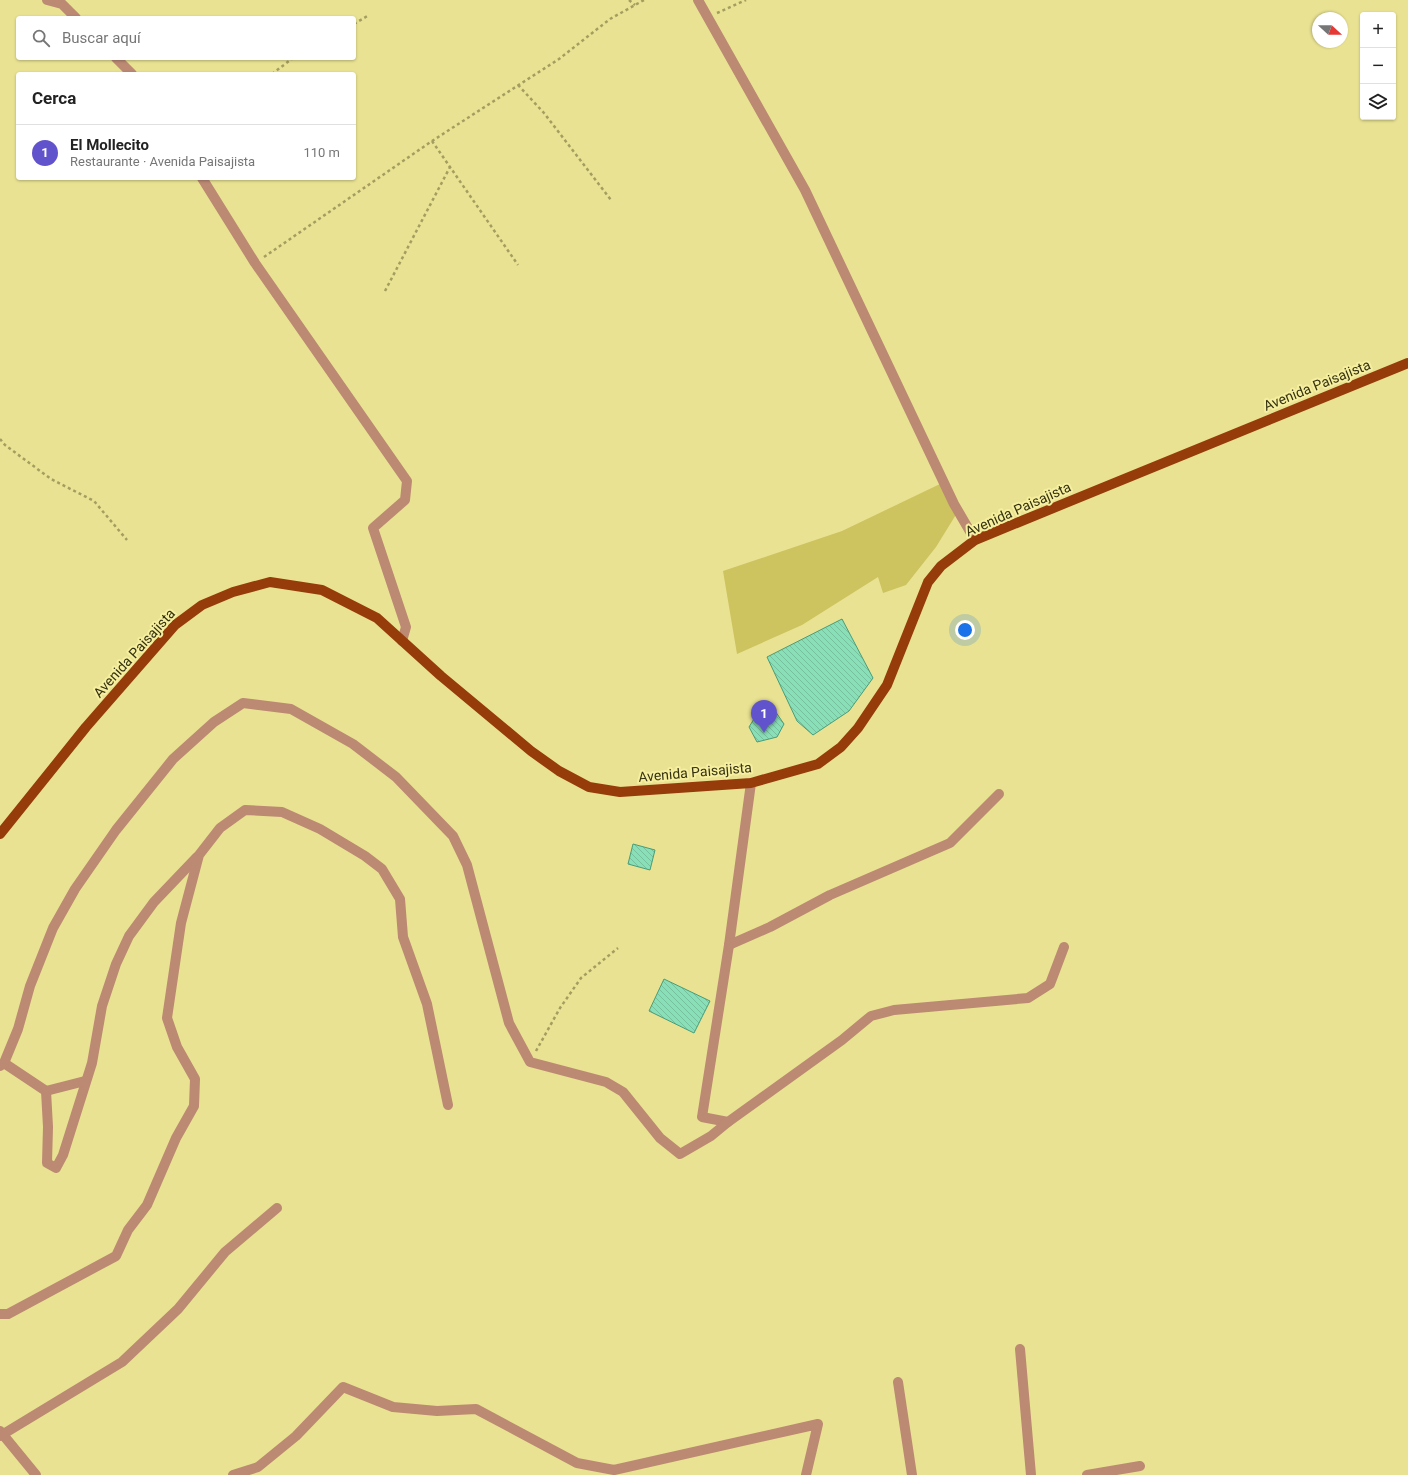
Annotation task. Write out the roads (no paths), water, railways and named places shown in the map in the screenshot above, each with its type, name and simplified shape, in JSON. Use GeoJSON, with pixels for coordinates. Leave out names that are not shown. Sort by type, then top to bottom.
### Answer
{"type":"FeatureCollection","features":[{"type":"Feature","properties":{"kind":"main road","name":"Avenida Paisajista"},"geometry":{"type":"LineString","coordinates":[[0,834],[86,727],[175,625],[202,604],[233,592],[270,582],[322,590],[376,618],[440,676],[531,751],[559,771],[589,786],[620,792],[751,783],[818,764],[840,747],[858,728],[887,685],[928,582],[941,566],[975,540],[1408,363]]}},
{"type":"Feature","properties":{"kind":"street"},"geometry":{"type":"LineString","coordinates":[[47,0],[62,4],[74,16]]}},
{"type":"Feature","properties":{"kind":"street"},"geometry":{"type":"LineString","coordinates":[[698,0],[804,190],[954,504],[975,540]]}},
{"type":"Feature","properties":{"kind":"street"},"geometry":{"type":"LineString","coordinates":[[118,60],[130,72]]}},
{"type":"Feature","properties":{"kind":"street"},"geometry":{"type":"LineString","coordinates":[[203,180],[255,263],[407,481],[405,500],[373,528],[406,627],[402,641]]}},
{"type":"Feature","properties":{"kind":"street"},"geometry":{"type":"LineString","coordinates":[[86,1081],[46,1091],[2,1064],[18,1029],[30,986],[54,928],[75,889],[116,830],[173,759],[214,722],[243,703],[291,709],[353,744],[396,777],[453,836],[468,865],[509,1023],[530,1062],[606,1082],[624,1092],[660,1138],[680,1154],[711,1136],[728,1122],[842,1040],[871,1016],[894,1010],[1028,998],[1050,984],[1064,946]]}},
{"type":"Feature","properties":{"kind":"street"},"geometry":{"type":"LineString","coordinates":[[728,1122],[702,1117],[751,783]]}},
{"type":"Feature","properties":{"kind":"street"},"geometry":{"type":"LineString","coordinates":[[728,945],[770,927],[830,895],[950,843],[999,794]]}},
{"type":"Feature","properties":{"kind":"street"},"geometry":{"type":"LineString","coordinates":[[46,1091],[48,1127],[47,1163],[56,1168],[65,1148],[92,1063],[102,1006],[116,964],[129,936],[154,902],[199,855],[220,828],[245,810],[282,812],[320,829],[365,856],[382,869],[400,899],[403,937],[427,1004],[448,1105]]}},
{"type":"Feature","properties":{"kind":"street"},"geometry":{"type":"LineString","coordinates":[[0,1314],[8,1314],[116,1256],[128,1230],[148,1205],[176,1138],[194,1106],[195,1080],[177,1047],[166,1018],[181,923],[199,855]]}},
{"type":"Feature","properties":{"kind":"street"},"geometry":{"type":"LineString","coordinates":[[36,1475],[1,1433],[122,1362],[178,1309],[225,1252],[277,1208]]}},
{"type":"Feature","properties":{"kind":"street"},"geometry":{"type":"LineString","coordinates":[[1020,1349],[1031,1475]]}},
{"type":"Feature","properties":{"kind":"street"},"geometry":{"type":"LineString","coordinates":[[898,1382],[912,1475]]}},
{"type":"Feature","properties":{"kind":"street"},"geometry":{"type":"LineString","coordinates":[[233,1475],[258,1467],[296,1436],[343,1387],[393,1407],[437,1411],[476,1409],[577,1463],[614,1470],[818,1424],[806,1475]]}},
{"type":"Feature","properties":{"kind":"street"},"geometry":{"type":"LineString","coordinates":[[1087,1475],[1140,1466]]}},
{"type":"Feature","properties":{"kind":"place","name":"El Mollecito"},"geometry":{"type":"Point","coordinates":[764,733]}}]}
